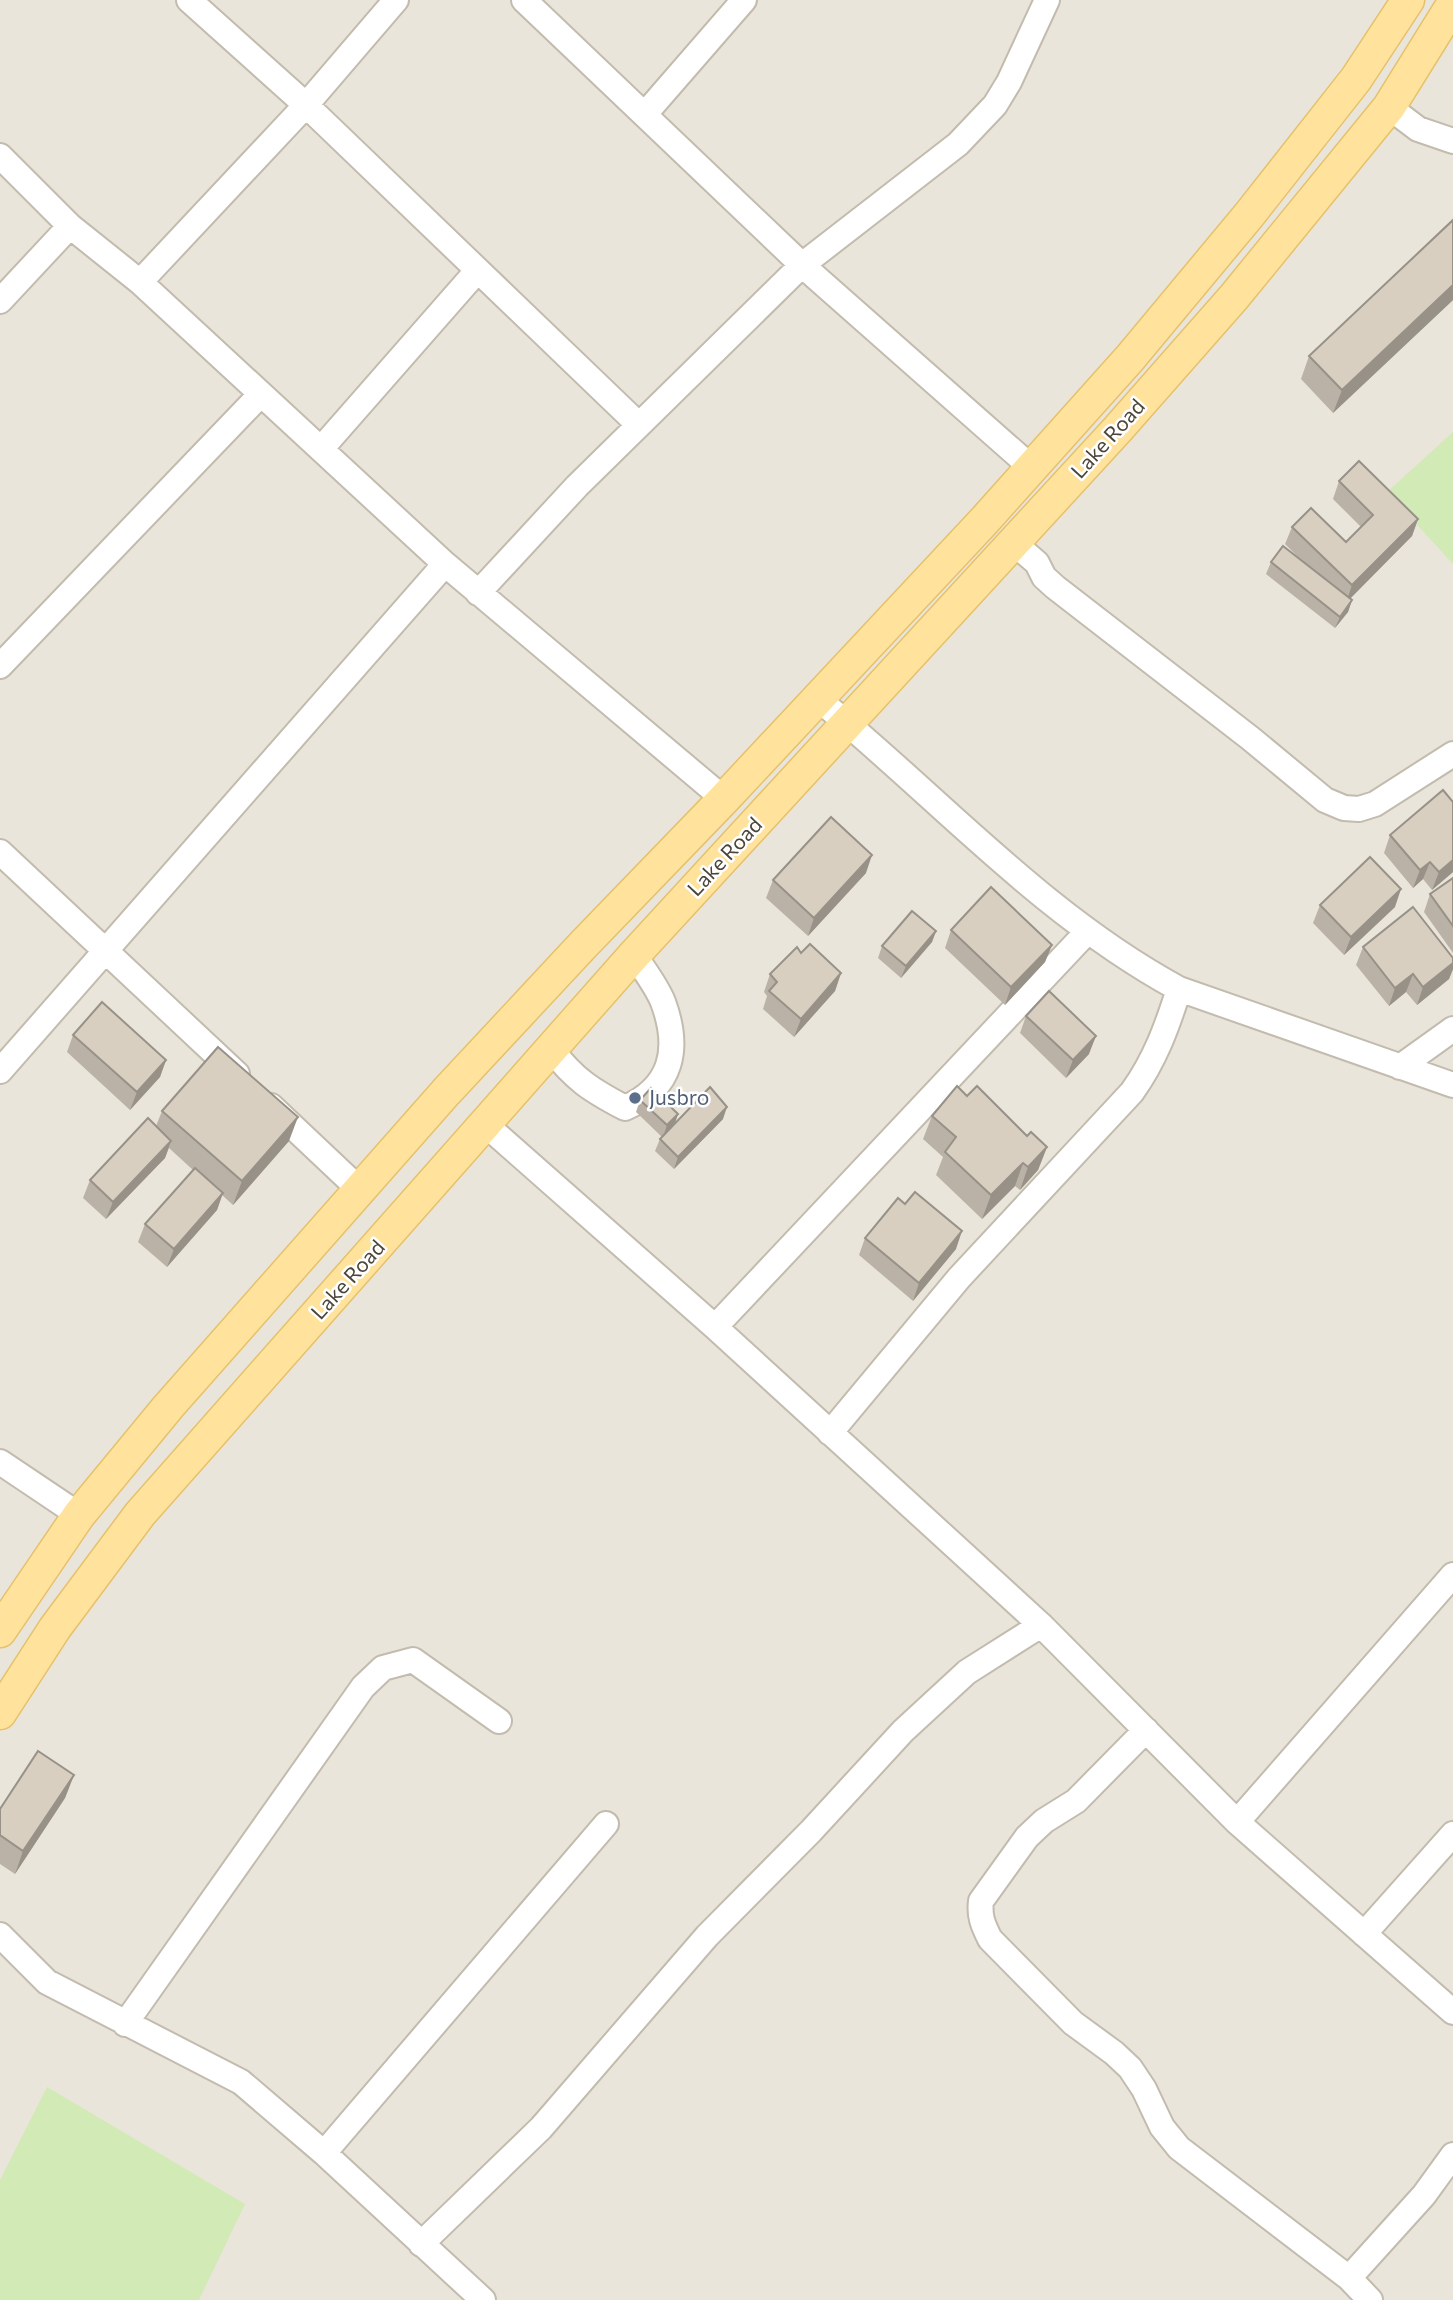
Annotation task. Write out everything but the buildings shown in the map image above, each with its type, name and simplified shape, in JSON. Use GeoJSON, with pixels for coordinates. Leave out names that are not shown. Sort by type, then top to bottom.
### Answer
{"type":"FeatureCollection","features":[{"type":"Feature","properties":{"kind":"main road","name":"Lake Road"},"geometry":{"type":"LineString","coordinates":[[0,1631],[79,1515],[168,1407],[360,1190],[502,1031],[724,799],[1032,468],[1130,358],[1250,215],[1356,79],[1408,0]]}},
{"type":"Feature","properties":{"kind":"main road","name":"Lake Road"},"geometry":{"type":"LineString","coordinates":[[0,1713],[55,1628],[140,1514],[634,955],[1014,543],[1234,297],[1389,107],[1453,4]]}},
{"type":"Feature","properties":{"kind":"street"},"geometry":{"type":"LineString","coordinates":[[189,0],[306,105],[639,425]]}},
{"type":"Feature","properties":{"kind":"street"},"geometry":{"type":"LineString","coordinates":[[140,282],[306,105],[396,0]]}},
{"type":"Feature","properties":{"kind":"street"},"geometry":{"type":"LineString","coordinates":[[524,0],[803,265],[1032,468]]}},
{"type":"Feature","properties":{"kind":"street"},"geometry":{"type":"LineString","coordinates":[[645,114],[744,0]]}},
{"type":"Feature","properties":{"kind":"street"},"geometry":{"type":"LineString","coordinates":[[478,593],[577,486],[803,265],[958,144],[995,105],[1009,82],[1046,0]]}},
{"type":"Feature","properties":{"kind":"street"},"geometry":{"type":"LineString","coordinates":[[1389,107],[1418,129],[1453,141]]}},
{"type":"Feature","properties":{"kind":"street"},"geometry":{"type":"LineString","coordinates":[[0,156],[70,226],[140,282],[445,564],[724,799]]}},
{"type":"Feature","properties":{"kind":"street"},"geometry":{"type":"LineString","coordinates":[[0,301],[70,226]]}},
{"type":"Feature","properties":{"kind":"street"},"geometry":{"type":"LineString","coordinates":[[321,449],[477,271]]}},
{"type":"Feature","properties":{"kind":"street"},"geometry":{"type":"LineString","coordinates":[[0,666],[261,394]]}},
{"type":"Feature","properties":{"kind":"street"},"geometry":{"type":"LineString","coordinates":[[1014,543],[1037,562],[1044,577],[1055,587],[1250,738],[1325,800],[1344,808],[1359,809],[1375,804],[1453,754]]}},
{"type":"Feature","properties":{"kind":"street"},"geometry":{"type":"LineString","coordinates":[[0,1071],[445,564]]}},
{"type":"Feature","properties":{"kind":"street"},"geometry":{"type":"LineString","coordinates":[[818,698],[1004,864],[1087,932],[1140,968],[1179,989],[1453,1085]]}},
{"type":"Feature","properties":{"kind":"street"},"geometry":{"type":"LineString","coordinates":[[0,852],[360,1190]]}},
{"type":"Feature","properties":{"kind":"street"},"geometry":{"type":"LineString","coordinates":[[715,1327],[1087,932]]}},
{"type":"Feature","properties":{"kind":"street"},"geometry":{"type":"LineString","coordinates":[[551,1049],[570,1074],[598,1094],[625,1108],[642,1101],[669,1067],[672,1051],[662,1002],[634,955]]}},
{"type":"Feature","properties":{"kind":"street"},"geometry":{"type":"LineString","coordinates":[[830,1433],[959,1278],[1132,1092],[1163,1040],[1179,989]]}},
{"type":"Feature","properties":{"kind":"street"},"geometry":{"type":"LineString","coordinates":[[1401,1067],[1453,1029]]}},
{"type":"Feature","properties":{"kind":"street"},"geometry":{"type":"LineString","coordinates":[[486,1125],[715,1327],[1041,1625],[1237,1822],[1453,2012]]}},
{"type":"Feature","properties":{"kind":"street"},"geometry":{"type":"LineString","coordinates":[[0,1462],[79,1515]]}},
{"type":"Feature","properties":{"kind":"street"},"geometry":{"type":"LineString","coordinates":[[1237,1822],[1453,1575]]}},
{"type":"Feature","properties":{"kind":"street"},"geometry":{"type":"LineString","coordinates":[[421,2244],[541,2128],[707,1936],[810,1831],[911,1722],[967,1672],[1041,1625]]}},
{"type":"Feature","properties":{"kind":"street"},"geometry":{"type":"LineString","coordinates":[[125,2024],[363,1687],[383,1668],[413,1660],[499,1721]]}},
{"type":"Feature","properties":{"kind":"street"},"geometry":{"type":"LineString","coordinates":[[1146,1730],[1076,1801],[1044,1821],[1027,1837],[981,1901],[983,1926],[990,1939],[1073,2023],[1130,2068],[1144,2089],[1162,2127],[1179,2148],[1349,2278],[1370,2300]]}},
{"type":"Feature","properties":{"kind":"street"},"geometry":{"type":"LineString","coordinates":[[324,2153],[606,1824]]}},
{"type":"Feature","properties":{"kind":"street"},"geometry":{"type":"LineString","coordinates":[[1364,1934],[1453,1834]]}},
{"type":"Feature","properties":{"kind":"street"},"geometry":{"type":"LineString","coordinates":[[0,1935],[47,1982],[241,2082],[324,2153],[483,2300]]}},
{"type":"Feature","properties":{"kind":"street"},"geometry":{"type":"LineString","coordinates":[[1349,2278],[1424,2195],[1453,2155]]}},
{"type":"Feature","properties":{"kind":"shaded area"},"geometry":{"type":"Polygon","coordinates":[[[0,0],[1453,0],[1453,2300],[0,2300],[0,0]]]}},
{"type":"Feature","properties":{"kind":"green space"},"geometry":{"type":"Polygon","coordinates":[[[1453,432],[1453,564],[1387,492],[1453,432]]]}},
{"type":"Feature","properties":{"kind":"green space"},"geometry":{"type":"Polygon","coordinates":[[[47,2087],[245,2204],[199,2300],[0,2300],[0,2180],[47,2087]]]}},
{"type":"Feature","properties":{"kind":"place","name":"Jusbro"},"geometry":{"type":"Point","coordinates":[635,1098]}}]}
